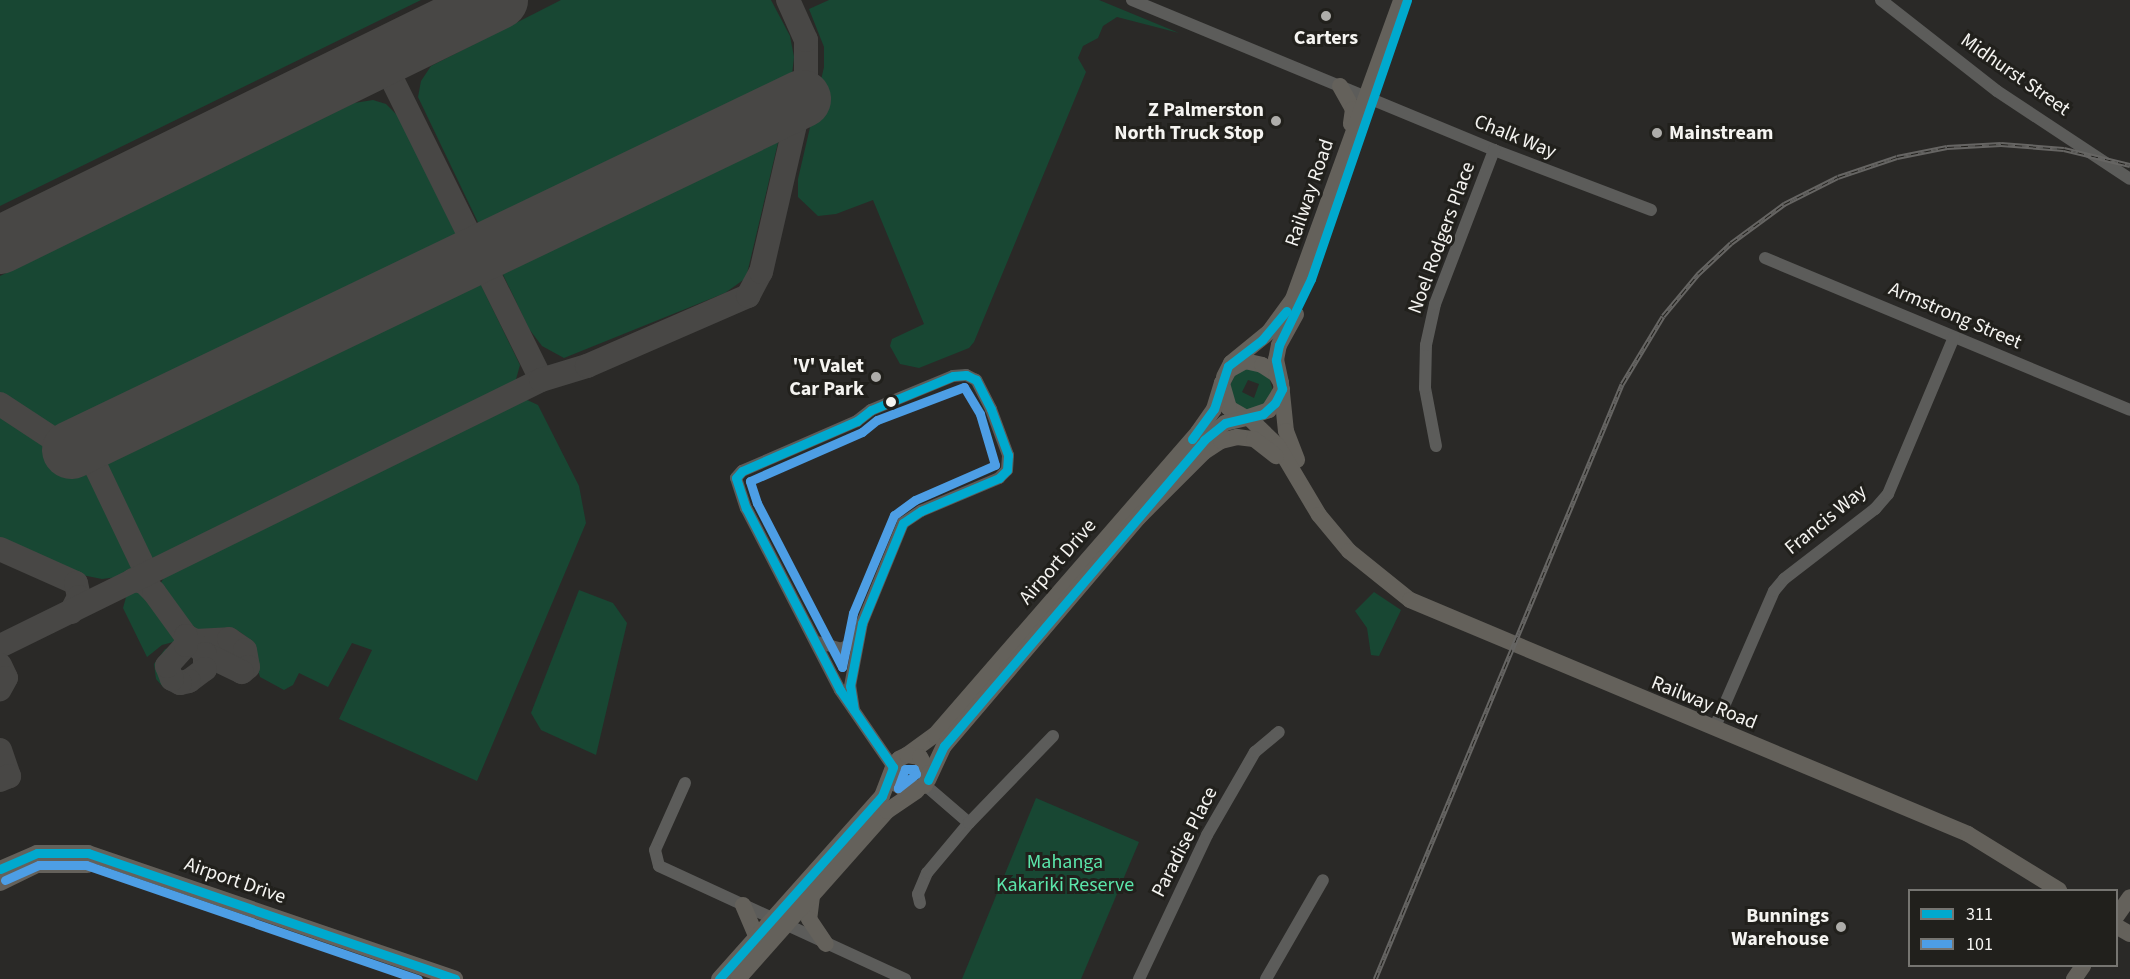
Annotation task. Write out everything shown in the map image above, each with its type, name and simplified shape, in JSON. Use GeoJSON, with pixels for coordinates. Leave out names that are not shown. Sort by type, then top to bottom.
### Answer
{"type":"FeatureCollection","features":[{"type":"Feature","properties":{"kind":"main road","name":"Railway Road"},"geometry":{"type":"LineString","coordinates":[[1342,543],[1289,442],[1276,360],[1279,345],[1303,301],[1401,0]]}},
{"type":"Feature","properties":{"kind":"main road","name":"Railway Road"},"geometry":{"type":"LineString","coordinates":[[1223,380],[1231,363],[1262,340],[1288,307],[1407,0]]}},
{"type":"Feature","properties":{"kind":"main road"},"geometry":{"type":"LineString","coordinates":[[1328,205],[1353,118],[1349,99],[1340,86]]}},
{"type":"Feature","properties":{"kind":"main road"},"geometry":{"type":"LineString","coordinates":[[1254,362],[1269,369],[1281,386],[1269,410],[1247,418],[1229,408],[1223,380],[1236,364],[1254,362]]}},
{"type":"Feature","properties":{"kind":"main road","name":"Airport Drive"},"geometry":{"type":"LineString","coordinates":[[738,979],[778,922],[882,796],[899,763],[935,735],[1198,432],[1214,409],[1223,380]]}},
{"type":"Feature","properties":{"kind":"main road","name":"Railway Road"},"geometry":{"type":"LineString","coordinates":[[1247,418],[1278,446],[1319,515],[1342,543],[1370,572],[1410,600],[1486,635],[1968,834],[2056,889]]}},
{"type":"Feature","properties":{"kind":"main road","name":"Airport Drive"},"geometry":{"type":"LineString","coordinates":[[719,979],[756,936],[812,896],[887,811],[925,785],[944,746],[1210,433],[1225,423],[1247,418]]}},
{"type":"Feature","properties":{"kind":"main road"},"geometry":{"type":"LineString","coordinates":[[1138,518],[1204,452],[1221,441],[1237,437],[1268,446],[1319,515]]}},
{"type":"Feature","properties":{"kind":"main road"},"geometry":{"type":"LineString","coordinates":[[925,761],[925,785],[903,791],[894,783],[899,763],[925,761]]}},
{"type":"Feature","properties":{"kind":"main road","name":"Airport Drive"},"geometry":{"type":"LineString","coordinates":[[0,869],[38,853],[88,854],[455,979]]}},
{"type":"Feature","properties":{"kind":"main road","name":"Airport Drive"},"geometry":{"type":"LineString","coordinates":[[0,883],[37,865],[88,865],[420,979]]}},
{"type":"Feature","properties":{"kind":"main road"},"geometry":{"type":"LineString","coordinates":[[812,896],[809,919],[826,944]]}},
{"type":"Feature","properties":{"kind":"main road"},"geometry":{"type":"LineString","coordinates":[[2118,914],[2130,897]]}},
{"type":"Feature","properties":{"kind":"main road"},"geometry":{"type":"LineString","coordinates":[[743,905],[756,936]]}},
{"type":"Feature","properties":{"kind":"street","name":"Chalk Way"},"geometry":{"type":"LineString","coordinates":[[1132,0],[1494,150],[1651,210]]}},
{"type":"Feature","properties":{"kind":"street","name":"Midhurst Street"},"geometry":{"type":"LineString","coordinates":[[1881,0],[1997,91],[2130,179]]}},
{"type":"Feature","properties":{"kind":"street","name":"Noel Rodgers Place"},"geometry":{"type":"LineString","coordinates":[[1436,446],[1425,388],[1426,345],[1435,304],[1494,150]]}},
{"type":"Feature","properties":{"kind":"street","name":"Armstrong Street"},"geometry":{"type":"LineString","coordinates":[[1765,258],[2130,410]]}},
{"type":"Feature","properties":{"kind":"street","name":"Francis Way"},"geometry":{"type":"LineString","coordinates":[[1714,729],[1774,591],[1875,509],[1888,494],[1954,337]]}},
{"type":"Feature","properties":{"kind":"street"},"geometry":{"type":"LineString","coordinates":[[817,642],[832,649],[846,648],[856,638],[906,520],[999,478],[1007,470],[1008,455],[991,409],[970,377],[953,376],[871,410],[857,421],[737,475],[736,485],[746,508],[817,642],[854,710],[879,743],[899,763]]}},
{"type":"Feature","properties":{"kind":"street"},"geometry":{"type":"LineString","coordinates":[[854,710],[850,686],[862,623]]}},
{"type":"Feature","properties":{"kind":"street","name":"Paradise Place"},"geometry":{"type":"LineString","coordinates":[[1139,979],[1207,835],[1255,752],[1279,732]]}},
{"type":"Feature","properties":{"kind":"street"},"geometry":{"type":"LineString","coordinates":[[920,903],[918,894],[927,873],[969,823],[1053,736]]}},
{"type":"Feature","properties":{"kind":"street"},"geometry":{"type":"LineString","coordinates":[[685,783],[655,850],[656,859],[665,871],[905,979]]}},
{"type":"Feature","properties":{"kind":"street"},"geometry":{"type":"LineString","coordinates":[[925,785],[969,823]]}},
{"type":"Feature","properties":{"kind":"street"},"geometry":{"type":"LineString","coordinates":[[1266,979],[1323,880]]}},
{"type":"Feature","properties":{"kind":"green space"},"geometry":{"type":"Polygon","coordinates":[[[0,0],[421,0],[0,206],[0,0]]]}},
{"type":"Feature","properties":{"kind":"green space"},"geometry":{"type":"Polygon","coordinates":[[[561,0],[771,0],[790,36],[794,57],[790,92],[746,278],[725,293],[564,358],[542,346],[529,329],[418,97],[421,81],[431,66],[561,0]]]}},
{"type":"Feature","properties":{"kind":"green space"},"geometry":{"type":"Polygon","coordinates":[[[829,0],[1099,0],[1179,33],[1117,17],[1103,26],[1098,38],[1083,46],[1078,58],[1086,72],[974,342],[969,348],[919,368],[900,364],[890,346],[892,339],[924,324],[873,200],[836,214],[818,216],[798,197],[798,179],[824,67],[824,47],[809,9],[829,0]]]}},
{"type":"Feature","properties":{"kind":"green space"},"geometry":{"type":"Polygon","coordinates":[[[373,100],[386,104],[400,118],[520,365],[515,383],[125,576],[102,579],[82,575],[0,540],[0,276],[354,103],[373,100]]]}},
{"type":"Feature","properties":{"kind":"green space"},"geometry":{"type":"Polygon","coordinates":[[[1250,367],[1269,377],[1273,391],[1267,405],[1247,411],[1235,404],[1230,385],[1236,373],[1250,367]],[[1248,380],[1242,392],[1254,398],[1259,384],[1248,380]]]}},
{"type":"Feature","properties":{"kind":"green space"},"geometry":{"type":"Polygon","coordinates":[[[525,399],[538,405],[579,486],[586,523],[477,781],[339,719],[372,650],[352,643],[328,687],[299,673],[293,685],[284,690],[260,677],[248,638],[237,630],[195,635],[164,602],[160,584],[169,570],[515,400],[517,403],[525,399]]]}},
{"type":"Feature","properties":{"kind":"green space"},"geometry":{"type":"Polygon","coordinates":[[[128,590],[139,590],[152,599],[178,634],[177,641],[162,645],[147,657],[123,608],[128,590]]]}},
{"type":"Feature","properties":{"kind":"green space"},"geometry":{"type":"Polygon","coordinates":[[[579,590],[613,603],[627,623],[596,755],[541,730],[531,713],[579,590]]]}},
{"type":"Feature","properties":{"kind":"green space"},"geometry":{"type":"Polygon","coordinates":[[[1374,592],[1401,610],[1379,656],[1371,655],[1367,628],[1355,611],[1374,592]]]}},
{"type":"Feature","properties":{"kind":"green space"},"geometry":{"type":"Polygon","coordinates":[[[177,646],[163,658],[163,674],[169,683],[163,687],[156,679],[154,664],[165,649],[177,646]]]}},
{"type":"Feature","properties":{"kind":"green space","name":"Mahanga Kakariki Reserve"},"geometry":{"type":"Polygon","coordinates":[[[1036,798],[1139,842],[1081,979],[962,979],[1036,798]]]}},
{"type":"Feature","properties":{"kind":"taxiway"},"geometry":{"type":"LineString","coordinates":[[0,646],[541,380],[587,366],[748,296],[761,272],[806,77],[806,40],[788,0]]}},
{"type":"Feature","properties":{"kind":"taxiway"},"geometry":{"type":"LineString","coordinates":[[381,57],[541,380]]}},
{"type":"Feature","properties":{"kind":"taxiway"},"geometry":{"type":"LineString","coordinates":[[0,404],[96,467],[147,574]]}},
{"type":"Feature","properties":{"kind":"taxiway"},"geometry":{"type":"LineString","coordinates":[[0,549],[76,583],[79,597],[71,612]]}},
{"type":"Feature","properties":{"kind":"taxiway"},"geometry":{"type":"LineString","coordinates":[[133,580],[144,582],[154,592],[186,636],[195,641],[229,639],[245,650],[248,667],[242,672],[205,654]]}},
{"type":"Feature","properties":{"kind":"taxiway"},"geometry":{"type":"LineString","coordinates":[[186,636],[205,654],[205,669],[189,681],[180,683],[172,679],[167,666],[186,645],[186,636]]}},
{"type":"Feature","properties":{"kind":"taxiway"},"geometry":{"type":"LineString","coordinates":[[0,665],[6,678],[0,689]]}},
{"type":"Feature","properties":{"kind":"taxiway"},"geometry":{"type":"LineString","coordinates":[[0,750],[9,776],[0,780]]}},
{"type":"Feature","properties":{"kind":"runway"},"geometry":{"type":"LineString","coordinates":[[0,245],[499,0]]}},
{"type":"Feature","properties":{"kind":"runway"},"geometry":{"type":"LineString","coordinates":[[71,450],[802,99]]}},
{"type":"Feature","properties":{"kind":"railway"},"geometry":{"type":"LineString","coordinates":[[1375,979],[1622,384],[1663,316],[1698,274],[1731,243],[1784,204],[1838,177],[1897,157],[1947,147],[2001,144],[2064,149],[2130,165]]}},
{"type":"Feature","properties":{"kind":"transit line","name":"311"},"geometry":{"type":"LineString","coordinates":[[928,780],[944,746],[1204,440],[1225,423],[1263,414],[1275,403],[1282,389],[1276,360],[1279,345],[1311,279],[1407,0]]}},
{"type":"Feature","properties":{"kind":"transit line","name":"311"},"geometry":{"type":"LineString","coordinates":[[1192,439],[1214,409],[1228,366],[1262,340],[1286,311]]}},
{"type":"Feature","properties":{"kind":"transit line","name":"311"},"geometry":{"type":"LineString","coordinates":[[854,710],[850,686],[862,623],[903,523],[921,511],[999,478],[1007,470],[1008,455],[991,409],[976,380],[966,375],[953,376],[871,410],[857,421],[742,471],[736,478],[746,508],[840,690],[893,767]]}},
{"type":"Feature","properties":{"kind":"transit line","name":"101"},"geometry":{"type":"LineString","coordinates":[[964,387],[980,414],[995,465],[915,500],[894,515],[853,613],[842,667],[757,503],[750,481],[862,432],[877,420],[964,387]]}},
{"type":"Feature","properties":{"kind":"transit line","name":"311"},"geometry":{"type":"LineString","coordinates":[[719,979],[882,796],[893,767]]}},
{"type":"Feature","properties":{"kind":"transit line","name":"101"},"geometry":{"type":"LineString","coordinates":[[905,769],[914,769],[916,774],[898,788],[905,769]]}},
{"type":"Feature","properties":{"kind":"transit line","name":"311"},"geometry":{"type":"LineString","coordinates":[[0,869],[37,853],[88,853],[455,979]]}},
{"type":"Feature","properties":{"kind":"transit line","name":"101"},"geometry":{"type":"LineString","coordinates":[[5,880],[39,865],[86,865],[418,979]]}},
{"type":"Feature","properties":{"kind":"place","name":"Carters"},"geometry":{"type":"Point","coordinates":[1326,16]}},
{"type":"Feature","properties":{"kind":"place","name":"Z Palmerston North Truck Stop"},"geometry":{"type":"Point","coordinates":[1276,121]}},
{"type":"Feature","properties":{"kind":"place","name":"Mainstream"},"geometry":{"type":"Point","coordinates":[1657,133]}},
{"type":"Feature","properties":{"kind":"place","name":"'V' Valet Car Park"},"geometry":{"type":"Point","coordinates":[876,377]}},
{"type":"Feature","properties":{"kind":"place","name":"Bunnings Warehouse"},"geometry":{"type":"Point","coordinates":[1841,927]}}]}
